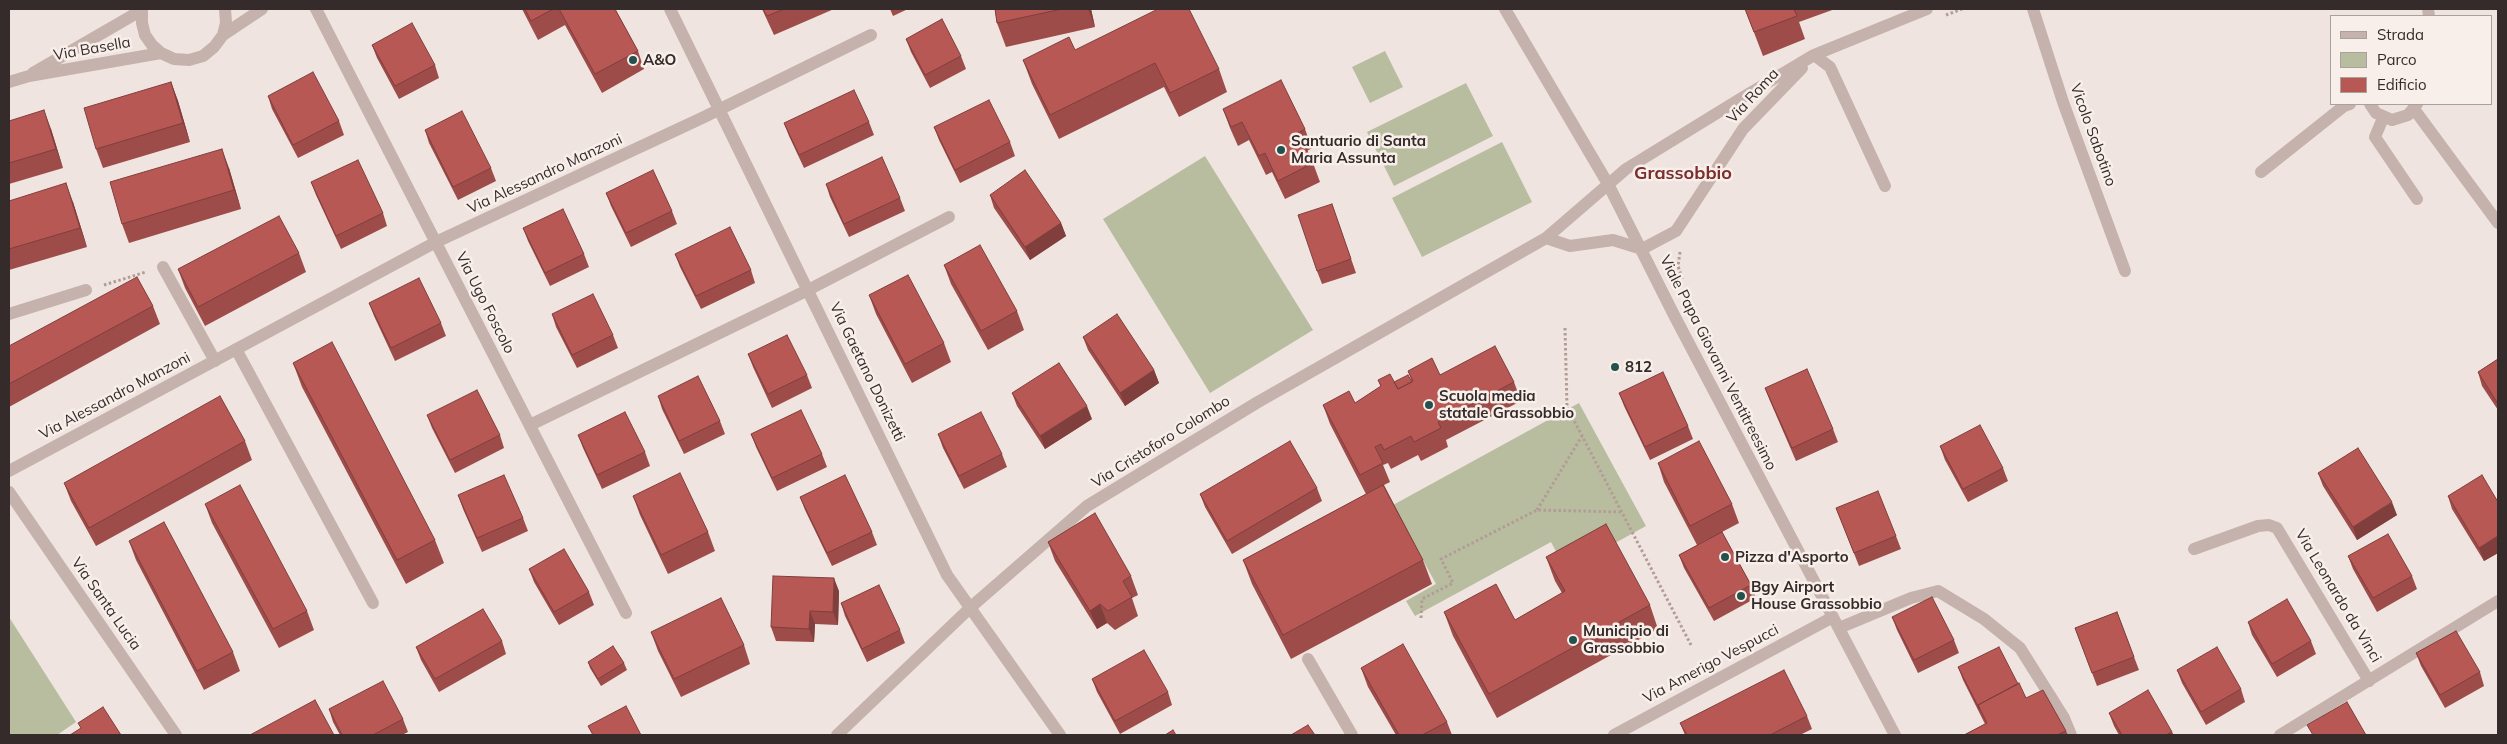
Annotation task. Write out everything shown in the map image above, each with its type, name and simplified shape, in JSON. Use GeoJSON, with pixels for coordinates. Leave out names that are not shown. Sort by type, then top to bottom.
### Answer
{"type":"FeatureCollection","features":[{"type":"Feature","properties":{"kind":"street"},"geometry":{"type":"LineString","coordinates":[[223,35],[226,23],[225,9]]}},
{"type":"Feature","properties":{"kind":"street"},"geometry":{"type":"LineString","coordinates":[[142,10],[142,23],[145,35],[161,53],[174,59],[189,60],[203,56],[214,47],[223,35],[262,9]]}},
{"type":"Feature","properties":{"kind":"street","name":"Via Ugo Foscolo"},"geometry":{"type":"LineString","coordinates":[[316,9],[626,613]]}},
{"type":"Feature","properties":{"kind":"street","name":"Via Gaetano Donizetti"},"geometry":{"type":"LineString","coordinates":[[670,9],[721,108],[947,575],[1060,735]]}},
{"type":"Feature","properties":{"kind":"street","name":"Viale Papa Giovanni Ventitreesimo"},"geometry":{"type":"LineString","coordinates":[[1505,9],[1608,184],[1642,248],[1675,317],[1896,735]]}},
{"type":"Feature","properties":{"kind":"street","name":"Via Roma"},"geometry":{"type":"LineString","coordinates":[[1608,184],[1626,169],[1814,55],[1927,9]]}},
{"type":"Feature","properties":{"kind":"street","name":"Vicolo Sabotino"},"geometry":{"type":"LineString","coordinates":[[2033,9],[2064,102],[2125,271]]}},
{"type":"Feature","properties":{"kind":"street","name":"Via Basella"},"geometry":{"type":"LineString","coordinates":[[29,76],[142,10]]}},
{"type":"Feature","properties":{"kind":"street","name":"Via Alessandro Manzoni"},"geometry":{"type":"LineString","coordinates":[[9,471],[436,242],[871,35]]}},
{"type":"Feature","properties":{"kind":"street","name":"Via Basella"},"geometry":{"type":"LineString","coordinates":[[9,82],[29,76],[161,53]]}},
{"type":"Feature","properties":{"kind":"street"},"geometry":{"type":"LineString","coordinates":[[1814,55],[1830,68],[1885,186]]}},
{"type":"Feature","properties":{"kind":"street","name":"Via Roma"},"geometry":{"type":"LineString","coordinates":[[1642,248],[1676,231],[1743,129],[1814,55]]}},
{"type":"Feature","properties":{"kind":"street"},"geometry":{"type":"LineString","coordinates":[[2260,172],[2347,105]]}},
{"type":"Feature","properties":{"kind":"street"},"geometry":{"type":"LineString","coordinates":[[2371,105],[2376,113],[2383,118],[2400,119],[2416,107],[2498,222]]}},
{"type":"Feature","properties":{"kind":"street"},"geometry":{"type":"LineString","coordinates":[[2383,118],[2376,137],[2417,200]]}},
{"type":"Feature","properties":{"kind":"street","name":"Via Cristoforo Colombo"},"geometry":{"type":"LineString","coordinates":[[837,735],[971,607],[1088,506],[1258,402],[1546,238],[1608,184]]}},
{"type":"Feature","properties":{"kind":"street"},"geometry":{"type":"LineString","coordinates":[[530,425],[808,290],[949,217]]}},
{"type":"Feature","properties":{"kind":"street"},"geometry":{"type":"LineString","coordinates":[[1546,238],[1570,246],[1613,240],[1642,248]]}},
{"type":"Feature","properties":{"kind":"street"},"geometry":{"type":"LineString","coordinates":[[163,267],[215,361]]}},
{"type":"Feature","properties":{"kind":"street"},"geometry":{"type":"LineString","coordinates":[[9,314],[86,290]]}},
{"type":"Feature","properties":{"kind":"street"},"geometry":{"type":"LineString","coordinates":[[236,350],[373,603]]}},
{"type":"Feature","properties":{"kind":"street","name":"Via Santa Lucia"},"geometry":{"type":"LineString","coordinates":[[9,492],[176,735]]}},
{"type":"Feature","properties":{"kind":"street","name":"Via Leonardo da Vinci"},"geometry":{"type":"LineString","coordinates":[[2194,549],[2258,526],[2269,524],[2277,528],[2369,680]]}},
{"type":"Feature","properties":{"kind":"street","name":"Via Amerigo Vespucci"},"geometry":{"type":"LineString","coordinates":[[1614,735],[1634,730],[1836,623],[1938,591],[1984,619],[2020,648],[2060,710],[2071,735]]}},
{"type":"Feature","properties":{"kind":"street"},"geometry":{"type":"LineString","coordinates":[[2280,735],[2498,601]]}},
{"type":"Feature","properties":{"kind":"street"},"geometry":{"type":"LineString","coordinates":[[1308,659],[1352,735]]}},
{"type":"Feature","properties":{"kind":"path"},"geometry":{"type":"LineString","coordinates":[[1940,18],[1962,9]]}},
{"type":"Feature","properties":{"kind":"path"},"geometry":{"type":"LineString","coordinates":[[1675,317],[1682,278],[1678,266],[1681,249]]}},
{"type":"Feature","properties":{"kind":"path"},"geometry":{"type":"LineString","coordinates":[[86,290],[163,267]]}},
{"type":"Feature","properties":{"kind":"path"},"geometry":{"type":"LineString","coordinates":[[1566,328],[1568,407],[1691,645]]}},
{"type":"Feature","properties":{"kind":"path"},"geometry":{"type":"LineString","coordinates":[[1537,510],[1582,436]]}},
{"type":"Feature","properties":{"kind":"path"},"geometry":{"type":"LineString","coordinates":[[1421,618],[1422,599],[1453,583],[1441,559],[1537,510],[1622,512]]}},
{"type":"Feature","properties":{"kind":"green space"},"geometry":{"type":"Polygon","coordinates":[[[1385,51],[1403,87],[1370,103],[1352,67],[1385,51]]]}},
{"type":"Feature","properties":{"kind":"green space"},"geometry":{"type":"Polygon","coordinates":[[[1466,83],[1493,136],[1394,186],[1367,132],[1466,83]]]}},
{"type":"Feature","properties":{"kind":"green space"},"geometry":{"type":"Polygon","coordinates":[[[1502,142],[1532,202],[1422,257],[1392,198],[1502,142]]]}},
{"type":"Feature","properties":{"kind":"green space"},"geometry":{"type":"Polygon","coordinates":[[[1205,156],[1313,330],[1210,393],[1103,219],[1205,156]]]}},
{"type":"Feature","properties":{"kind":"green space"},"geometry":{"type":"Polygon","coordinates":[[[1579,403],[1646,526],[1566,570],[1551,542],[1415,616],[1406,601],[1436,584],[1393,505],[1579,403]]]}},
{"type":"Feature","properties":{"kind":"green space"},"geometry":{"type":"Polygon","coordinates":[[[9,617],[76,722],[57,735],[9,735],[9,617]]]}},
{"type":"Feature","properties":{"kind":"building"},"geometry":{"type":"Polygon","coordinates":[[[525,9],[553,9],[531,21],[525,9]]]}},
{"type":"Feature","properties":{"kind":"building"},"geometry":{"type":"Polygon","coordinates":[[[559,9],[615,9],[638,51],[595,74],[559,9]]]}},
{"type":"Feature","properties":{"kind":"building"},"geometry":{"type":"Polygon","coordinates":[[[763,9],[784,9],[767,16],[763,9]]]}},
{"type":"Feature","properties":{"kind":"building"},"geometry":{"type":"Polygon","coordinates":[[[995,9],[1062,9],[997,23],[995,9]]]}},
{"type":"Feature","properties":{"kind":"building"},"geometry":{"type":"Polygon","coordinates":[[[1158,9],[1189,9],[1219,69],[1170,93],[1155,63],[1050,115],[1023,60],[1069,37],[1075,50],[1158,9]]]}},
{"type":"Feature","properties":{"kind":"building"},"geometry":{"type":"Polygon","coordinates":[[[1745,9],[1794,9],[1797,16],[1754,32],[1745,9]]]}},
{"type":"Feature","properties":{"kind":"building"},"geometry":{"type":"Polygon","coordinates":[[[942,19],[961,56],[925,75],[906,39],[942,19]]]}},
{"type":"Feature","properties":{"kind":"building"},"geometry":{"type":"Polygon","coordinates":[[[412,23],[435,65],[395,86],[372,45],[412,23]]]}},
{"type":"Feature","properties":{"kind":"building"},"geometry":{"type":"Polygon","coordinates":[[[313,72],[339,121],[293,145],[268,96],[313,72]]]}},
{"type":"Feature","properties":{"kind":"building","name":"Santuario di Santa Maria Assunta"},"geometry":{"type":"Polygon","coordinates":[[[1281,80],[1305,129],[1298,133],[1313,163],[1278,181],[1265,153],[1259,156],[1242,122],[1231,127],[1223,109],[1281,80]]]}},
{"type":"Feature","properties":{"kind":"building"},"geometry":{"type":"Polygon","coordinates":[[[171,82],[183,123],[96,149],[84,108],[171,82]]]}},
{"type":"Feature","properties":{"kind":"building"},"geometry":{"type":"Polygon","coordinates":[[[854,90],[869,122],[799,155],[784,123],[854,90]]]}},
{"type":"Feature","properties":{"kind":"building"},"geometry":{"type":"Polygon","coordinates":[[[989,100],[1010,142],[955,170],[934,127],[989,100]]]}},
{"type":"Feature","properties":{"kind":"building"},"geometry":{"type":"Polygon","coordinates":[[[44,110],[56,149],[9,163],[9,121],[44,110]]]}},
{"type":"Feature","properties":{"kind":"building"},"geometry":{"type":"Polygon","coordinates":[[[462,111],[491,168],[453,187],[425,130],[462,111]]]}},
{"type":"Feature","properties":{"kind":"building"},"geometry":{"type":"Polygon","coordinates":[[[222,149],[234,190],[122,224],[110,182],[222,149]]]}},
{"type":"Feature","properties":{"kind":"building"},"geometry":{"type":"Polygon","coordinates":[[[882,157],[900,198],[844,224],[826,184],[882,157]]]}},
{"type":"Feature","properties":{"kind":"building"},"geometry":{"type":"Polygon","coordinates":[[[358,160],[383,213],[336,236],[311,182],[358,160]]]}},
{"type":"Feature","properties":{"kind":"building"},"geometry":{"type":"Polygon","coordinates":[[[653,170],[672,211],[626,233],[606,193],[653,170]]]}},
{"type":"Feature","properties":{"kind":"building"},"geometry":{"type":"Polygon","coordinates":[[[1025,170],[1061,223],[1025,247],[990,195],[1025,170]]]}},
{"type":"Feature","properties":{"kind":"building"},"geometry":{"type":"Polygon","coordinates":[[[66,183],[80,228],[9,249],[9,201],[66,183]]]}},
{"type":"Feature","properties":{"kind":"building"},"geometry":{"type":"Polygon","coordinates":[[[1332,204],[1351,259],[1317,271],[1298,215],[1332,204]]]}},
{"type":"Feature","properties":{"kind":"building"},"geometry":{"type":"Polygon","coordinates":[[[563,209],[584,254],[545,273],[523,228],[563,209]]]}},
{"type":"Feature","properties":{"kind":"building"},"geometry":{"type":"Polygon","coordinates":[[[279,216],[299,253],[198,307],[178,269],[279,216]]]}},
{"type":"Feature","properties":{"kind":"building"},"geometry":{"type":"Polygon","coordinates":[[[730,227],[751,270],[696,296],[675,254],[730,227]]]}},
{"type":"Feature","properties":{"kind":"building"},"geometry":{"type":"Polygon","coordinates":[[[980,245],[1017,311],[981,331],[944,265],[980,245]]]}},
{"type":"Feature","properties":{"kind":"building"},"geometry":{"type":"Polygon","coordinates":[[[908,275],[944,343],[905,364],[869,295],[908,275]]]}},
{"type":"Feature","properties":{"kind":"building"},"geometry":{"type":"Polygon","coordinates":[[[137,277],[153,306],[9,384],[9,346],[137,277]]]}},
{"type":"Feature","properties":{"kind":"building"},"geometry":{"type":"Polygon","coordinates":[[[419,278],[441,323],[391,348],[369,303],[419,278]]]}},
{"type":"Feature","properties":{"kind":"building"},"geometry":{"type":"Polygon","coordinates":[[[593,294],[613,335],[572,355],[552,314],[593,294]]]}},
{"type":"Feature","properties":{"kind":"building"},"geometry":{"type":"Polygon","coordinates":[[[1117,314],[1154,370],[1120,393],[1083,337],[1117,314]]]}},
{"type":"Feature","properties":{"kind":"building"},"geometry":{"type":"Polygon","coordinates":[[[787,335],[807,375],[768,394],[748,354],[787,335]]]}},
{"type":"Feature","properties":{"kind":"building"},"geometry":{"type":"Polygon","coordinates":[[[332,342],[435,540],[397,560],[293,363],[332,342]]]}},
{"type":"Feature","properties":{"kind":"building"},"geometry":{"type":"Polygon","coordinates":[[[1495,346],[1514,382],[1438,422],[1441,428],[1414,442],[1411,436],[1384,450],[1381,444],[1375,447],[1383,463],[1360,475],[1323,405],[1349,391],[1355,403],[1381,386],[1378,380],[1390,374],[1398,389],[1413,381],[1408,371],[1432,358],[1440,375],[1495,346]]]}},
{"type":"Feature","properties":{"kind":"building"},"geometry":{"type":"Polygon","coordinates":[[[2498,359],[2498,404],[2478,372],[2498,359]]]}},
{"type":"Feature","properties":{"kind":"building"},"geometry":{"type":"Polygon","coordinates":[[[1059,363],[1087,406],[1040,436],[1012,393],[1059,363]]]}},
{"type":"Feature","properties":{"kind":"building"},"geometry":{"type":"Polygon","coordinates":[[[1807,369],[1833,429],[1792,448],[1765,388],[1807,369]]]}},
{"type":"Feature","properties":{"kind":"building"},"geometry":{"type":"Polygon","coordinates":[[[1663,372],[1688,426],[1645,447],[1619,393],[1663,372]]]}},
{"type":"Feature","properties":{"kind":"building"},"geometry":{"type":"Polygon","coordinates":[[[1408,375],[1412,382],[1398,389],[1394,382],[1408,375]]]}},
{"type":"Feature","properties":{"kind":"building"},"geometry":{"type":"Polygon","coordinates":[[[698,376],[720,421],[679,441],[658,396],[698,376]]]}},
{"type":"Feature","properties":{"kind":"building"},"geometry":{"type":"Polygon","coordinates":[[[477,390],[500,435],[450,460],[427,415],[477,390]]]}},
{"type":"Feature","properties":{"kind":"building"},"geometry":{"type":"Polygon","coordinates":[[[220,396],[245,441],[89,528],[64,483],[220,396]]]}},
{"type":"Feature","properties":{"kind":"building"},"geometry":{"type":"Polygon","coordinates":[[[801,410],[822,454],[772,478],[751,434],[801,410]]]}},
{"type":"Feature","properties":{"kind":"building"},"geometry":{"type":"Polygon","coordinates":[[[625,412],[645,452],[597,475],[578,435],[625,412]]]}},
{"type":"Feature","properties":{"kind":"building"},"geometry":{"type":"Polygon","coordinates":[[[981,412],[1002,454],[959,476],[938,434],[981,412]]]}},
{"type":"Feature","properties":{"kind":"building"},"geometry":{"type":"Polygon","coordinates":[[[1980,425],[2003,468],[1963,489],[1940,446],[1980,425]]]}},
{"type":"Feature","properties":{"kind":"building"},"geometry":{"type":"Polygon","coordinates":[[[1290,441],[1317,488],[1227,541],[1200,494],[1290,441]]]}},
{"type":"Feature","properties":{"kind":"building"},"geometry":{"type":"Polygon","coordinates":[[[1699,441],[1732,504],[1690,526],[1658,463],[1699,441]]]}},
{"type":"Feature","properties":{"kind":"building"},"geometry":{"type":"Polygon","coordinates":[[[2358,448],[2392,502],[2353,527],[2318,473],[2358,448]]]}},
{"type":"Feature","properties":{"kind":"building"},"geometry":{"type":"Polygon","coordinates":[[[680,473],[708,532],[661,555],[633,496],[680,473]]]}},
{"type":"Feature","properties":{"kind":"building"},"geometry":{"type":"Polygon","coordinates":[[[504,475],[523,518],[477,538],[458,495],[504,475]]]}},
{"type":"Feature","properties":{"kind":"building"},"geometry":{"type":"Polygon","coordinates":[[[845,475],[872,532],[827,553],[800,497],[845,475]]]}},
{"type":"Feature","properties":{"kind":"building"},"geometry":{"type":"Polygon","coordinates":[[[2482,475],[2498,502],[2498,536],[2479,548],[2448,496],[2482,475]]]}},
{"type":"Feature","properties":{"kind":"building"},"geometry":{"type":"Polygon","coordinates":[[[240,485],[307,611],[273,629],[205,504],[240,485]]]}},
{"type":"Feature","properties":{"kind":"building"},"geometry":{"type":"Polygon","coordinates":[[[1383,485],[1423,560],[1283,635],[1243,560],[1383,485]]]}},
{"type":"Feature","properties":{"kind":"building"},"geometry":{"type":"Polygon","coordinates":[[[1878,491],[1896,536],[1854,553],[1836,508],[1878,491]]]}},
{"type":"Feature","properties":{"kind":"building"},"geometry":{"type":"Polygon","coordinates":[[[1095,513],[1131,576],[1123,581],[1132,597],[1108,611],[1100,604],[1090,611],[1048,542],[1095,513]]]}},
{"type":"Feature","properties":{"kind":"building"},"geometry":{"type":"Polygon","coordinates":[[[164,522],[233,652],[197,671],[129,541],[164,522]]]}},
{"type":"Feature","properties":{"kind":"building"},"geometry":{"type":"Polygon","coordinates":[[[1606,524],[1650,605],[1489,694],[1444,612],[1496,584],[1515,620],[1565,591],[1546,557],[1606,524]]]}},
{"type":"Feature","properties":{"kind":"building"},"geometry":{"type":"Polygon","coordinates":[[[1722,532],[1751,585],[1709,608],[1679,555],[1722,532]]]}},
{"type":"Feature","properties":{"kind":"building"},"geometry":{"type":"Polygon","coordinates":[[[2388,534],[2412,576],[2373,598],[2348,556],[2388,534]]]}},
{"type":"Feature","properties":{"kind":"building"},"geometry":{"type":"Polygon","coordinates":[[[564,549],[589,592],[554,612],[529,569],[564,549]]]}},
{"type":"Feature","properties":{"kind":"building"},"geometry":{"type":"Polygon","coordinates":[[[773,576],[834,578],[833,612],[810,611],[809,629],[771,627],[773,576]]]}},
{"type":"Feature","properties":{"kind":"building"},"geometry":{"type":"Polygon","coordinates":[[[879,585],[900,630],[862,649],[841,603],[879,585]]]}},
{"type":"Feature","properties":{"kind":"building"},"geometry":{"type":"Polygon","coordinates":[[[1932,597],[1954,640],[1914,660],[1892,617],[1932,597]]]}},
{"type":"Feature","properties":{"kind":"building"},"geometry":{"type":"Polygon","coordinates":[[[721,598],[744,645],[674,679],[651,632],[721,598]]]}},
{"type":"Feature","properties":{"kind":"building"},"geometry":{"type":"Polygon","coordinates":[[[2287,599],[2311,641],[2272,664],[2248,622],[2287,599]]]}},
{"type":"Feature","properties":{"kind":"building"},"geometry":{"type":"Polygon","coordinates":[[[483,609],[502,641],[435,679],[416,647],[483,609]]]}},
{"type":"Feature","properties":{"kind":"building"},"geometry":{"type":"Polygon","coordinates":[[[2117,612],[2134,657],[2092,673],[2075,628],[2117,612]]]}},
{"type":"Feature","properties":{"kind":"building"},"geometry":{"type":"Polygon","coordinates":[[[2456,631],[2480,672],[2440,695],[2416,653],[2456,631]]]}},
{"type":"Feature","properties":{"kind":"building"},"geometry":{"type":"Polygon","coordinates":[[[1403,644],[1447,722],[1422,735],[1399,735],[1361,668],[1403,644]]]}},
{"type":"Feature","properties":{"kind":"building"},"geometry":{"type":"Polygon","coordinates":[[[613,646],[624,663],[598,679],[588,662],[613,646]]]}},
{"type":"Feature","properties":{"kind":"building"},"geometry":{"type":"Polygon","coordinates":[[[1999,647],[2018,684],[1978,705],[1980,710],[1958,667],[1999,647]]]}},
{"type":"Feature","properties":{"kind":"building"},"geometry":{"type":"Polygon","coordinates":[[[2217,647],[2241,689],[2201,712],[2177,670],[2217,647]]]}},
{"type":"Feature","properties":{"kind":"building"},"geometry":{"type":"Polygon","coordinates":[[[1144,650],[1168,692],[1115,721],[1092,679],[1144,650]]]}},
{"type":"Feature","properties":{"kind":"building"},"geometry":{"type":"Polygon","coordinates":[[[1784,670],[1807,716],[1770,735],[1687,735],[1680,723],[1784,670]]]}},
{"type":"Feature","properties":{"kind":"building"},"geometry":{"type":"Polygon","coordinates":[[[383,681],[403,719],[373,735],[342,735],[329,709],[383,681]]]}},
{"type":"Feature","properties":{"kind":"building"},"geometry":{"type":"Polygon","coordinates":[[[2019,683],[2026,698],[2043,690],[2066,731],[2057,735],[1964,735],[1987,723],[1978,705],[2019,683]]]}},
{"type":"Feature","properties":{"kind":"building"},"geometry":{"type":"Polygon","coordinates":[[[2148,690],[2172,732],[2166,735],[2122,735],[2109,713],[2148,690]]]}},
{"type":"Feature","properties":{"kind":"building"},"geometry":{"type":"Polygon","coordinates":[[[315,700],[334,735],[250,735],[315,700]]]}},
{"type":"Feature","properties":{"kind":"building"},"geometry":{"type":"Polygon","coordinates":[[[2347,702],[2366,735],[2313,735],[2307,725],[2347,702]]]}},
{"type":"Feature","properties":{"kind":"building"},"geometry":{"type":"Polygon","coordinates":[[[626,706],[641,735],[593,735],[588,726],[626,706]]]}},
{"type":"Feature","properties":{"kind":"building"},"geometry":{"type":"Polygon","coordinates":[[[103,707],[121,735],[70,735],[81,728],[78,723],[103,707]]]}},
{"type":"Feature","properties":{"kind":"building"},"geometry":{"type":"Polygon","coordinates":[[[1308,725],[1315,735],[1291,735],[1308,725]]]}},
{"type":"Feature","properties":{"kind":"building"},"geometry":{"type":"Polygon","coordinates":[[[1173,730],[1176,735],[1165,735],[1173,730]]]}},
{"type":"Feature","properties":{"kind":"place","name":"A&O"},"geometry":{"type":"Point","coordinates":[633,60]}},
{"type":"Feature","properties":{"kind":"place","name":"Santuario di Santa Maria Assunta"},"geometry":{"type":"Point","coordinates":[1281,150]}},
{"type":"Feature","properties":{"kind":"place","name":"812"},"geometry":{"type":"Point","coordinates":[1615,367]}},
{"type":"Feature","properties":{"kind":"place","name":"Scuola media statale Grassobbio"},"geometry":{"type":"Point","coordinates":[1429,405]}},
{"type":"Feature","properties":{"kind":"place","name":"Pizza d'Asporto"},"geometry":{"type":"Point","coordinates":[1725,557]}},
{"type":"Feature","properties":{"kind":"place","name":"Bgy Airport House Grassobbio"},"geometry":{"type":"Point","coordinates":[1741,596]}},
{"type":"Feature","properties":{"kind":"place","name":"Municipio di Grassobbio"},"geometry":{"type":"Point","coordinates":[1573,640]}},
{"type":"Feature","properties":{"kind":"district","name":"Grassobbio"},"geometry":{"type":"Point","coordinates":[1683,174]}}]}
